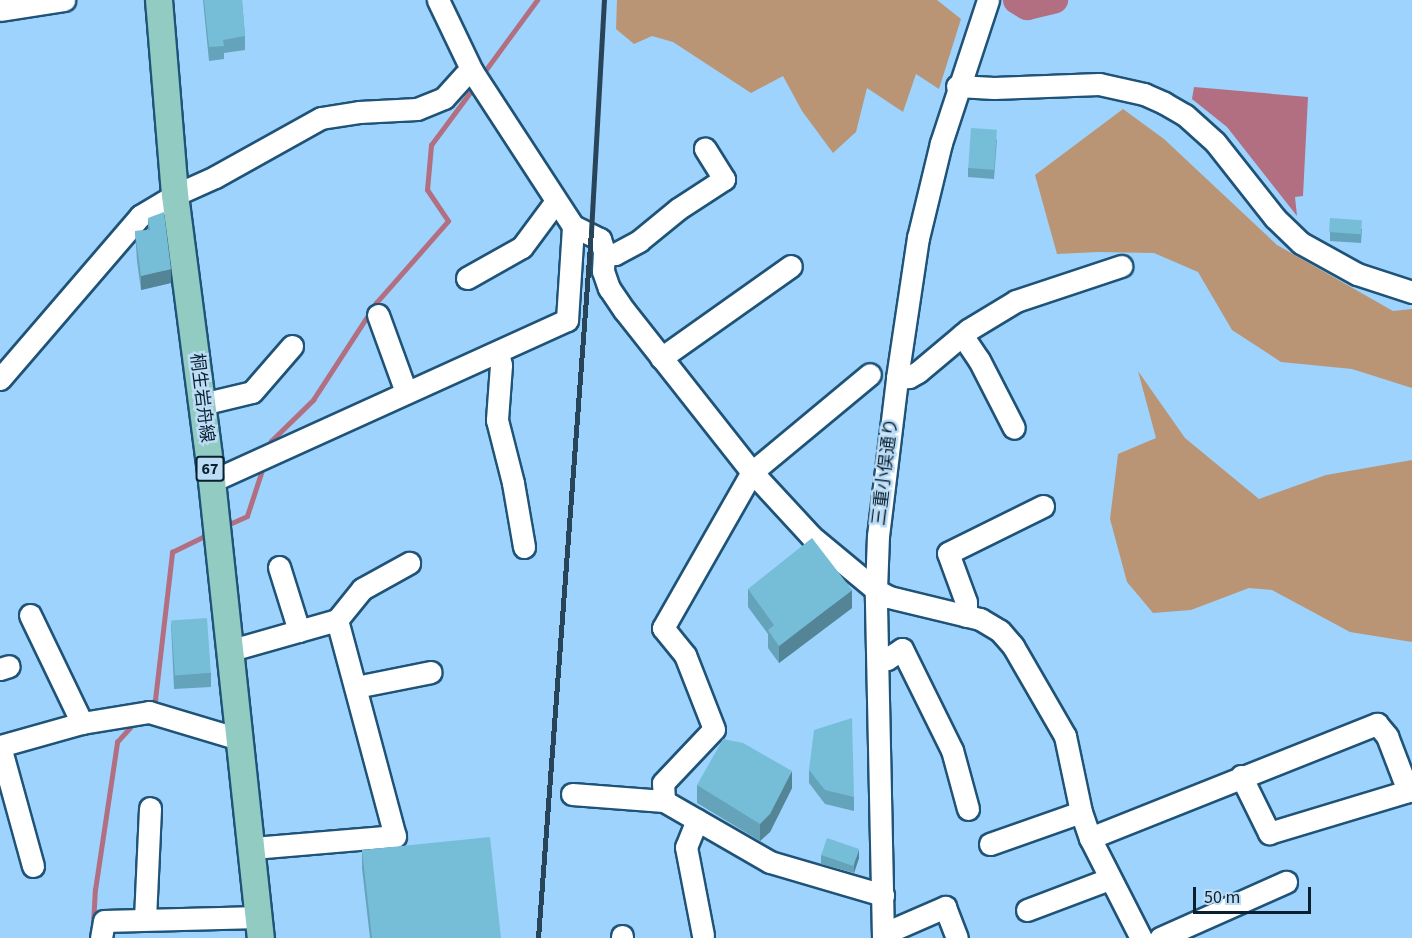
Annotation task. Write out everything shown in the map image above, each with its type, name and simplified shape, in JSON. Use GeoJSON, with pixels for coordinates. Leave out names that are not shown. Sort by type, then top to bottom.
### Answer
{"type":"FeatureCollection","features":[{"type":"Feature","properties":{"kind":"main road","name":"桐生岩舟線"},"geometry":{"type":"LineString","coordinates":[[159,0],[175,195],[212,482],[228,651],[260,928]]}},
{"type":"Feature","properties":{"kind":"street"},"geometry":{"type":"LineString","coordinates":[[0,10],[64,0]]}},
{"type":"Feature","properties":{"kind":"street"},"geometry":{"type":"LineString","coordinates":[[438,0],[472,71],[556,201],[573,226],[600,239],[604,255],[603,271],[609,288],[661,358],[752,472],[811,536],[876,590],[889,597],[980,619],[999,631],[1013,646],[1065,736],[1081,812],[1090,838],[1141,938]]}},
{"type":"Feature","properties":{"kind":"street","name":"三重小俣通り"},"geometry":{"type":"LineString","coordinates":[[883,936],[876,590],[878,536],[897,378],[918,238],[940,143],[957,86],[985,9]]}},
{"type":"Feature","properties":{"kind":"street"},"geometry":{"type":"LineString","coordinates":[[0,379],[140,216],[175,195],[215,177],[321,118],[359,112],[417,109],[444,98],[465,75],[472,71]]}},
{"type":"Feature","properties":{"kind":"street"},"geometry":{"type":"LineString","coordinates":[[957,86],[993,88],[1099,84],[1154,99],[1185,115],[1201,128],[1230,159],[1275,218],[1301,243],[1357,274],[1412,292]]}},
{"type":"Feature","properties":{"kind":"street"},"geometry":{"type":"LineString","coordinates":[[604,255],[615,254],[639,241],[678,209],[724,179],[705,148]]}},
{"type":"Feature","properties":{"kind":"street"},"geometry":{"type":"LineString","coordinates":[[467,278],[522,247],[556,201]]}},
{"type":"Feature","properties":{"kind":"street"},"geometry":{"type":"LineString","coordinates":[[212,482],[567,320],[573,226]]}},
{"type":"Feature","properties":{"kind":"street"},"geometry":{"type":"LineString","coordinates":[[661,358],[791,266]]}},
{"type":"Feature","properties":{"kind":"street"},"geometry":{"type":"LineString","coordinates":[[897,378],[909,377],[918,372],[962,335],[1016,301],[1120,266]]}},
{"type":"Feature","properties":{"kind":"street"},"geometry":{"type":"LineString","coordinates":[[378,315],[406,392]]}},
{"type":"Feature","properties":{"kind":"street"},"geometry":{"type":"LineString","coordinates":[[962,335],[979,360],[1014,428]]}},
{"type":"Feature","properties":{"kind":"street"},"geometry":{"type":"LineString","coordinates":[[202,404],[252,392],[292,346]]}},
{"type":"Feature","properties":{"kind":"street"},"geometry":{"type":"LineString","coordinates":[[498,353],[501,365],[498,420],[513,483],[524,547]]}},
{"type":"Feature","properties":{"kind":"street"},"geometry":{"type":"LineString","coordinates":[[664,801],[663,783],[714,729],[685,655],[663,628],[752,472],[870,374]]}},
{"type":"Feature","properties":{"kind":"street"},"geometry":{"type":"LineString","coordinates":[[966,616],[966,602],[948,553],[1042,506]]}},
{"type":"Feature","properties":{"kind":"street"},"geometry":{"type":"LineString","coordinates":[[228,651],[337,620],[362,588],[409,563]]}},
{"type":"Feature","properties":{"kind":"street"},"geometry":{"type":"LineString","coordinates":[[279,567],[299,631]]}},
{"type":"Feature","properties":{"kind":"street"},"geometry":{"type":"LineString","coordinates":[[30,615],[82,723]]}},
{"type":"Feature","properties":{"kind":"street"},"geometry":{"type":"LineString","coordinates":[[251,848],[395,836],[337,620]]}},
{"type":"Feature","properties":{"kind":"street"},"geometry":{"type":"LineString","coordinates":[[878,660],[887,659],[902,649],[952,750],[968,808]]}},
{"type":"Feature","properties":{"kind":"street"},"geometry":{"type":"LineString","coordinates":[[356,687],[431,672]]}},
{"type":"Feature","properties":{"kind":"street"},"geometry":{"type":"LineString","coordinates":[[33,866],[0,746],[82,723],[149,712],[239,739]]}},
{"type":"Feature","properties":{"kind":"street"},"geometry":{"type":"LineString","coordinates":[[1090,838],[1241,776],[1377,724],[1387,736],[1410,790],[1269,833],[1241,776]]}},
{"type":"Feature","properties":{"kind":"street"},"geometry":{"type":"LineString","coordinates":[[572,794],[664,801],[770,862],[883,895]]}},
{"type":"Feature","properties":{"kind":"street"},"geometry":{"type":"LineString","coordinates":[[145,919],[150,808]]}},
{"type":"Feature","properties":{"kind":"street"},"geometry":{"type":"LineString","coordinates":[[990,843],[1081,812]]}},
{"type":"Feature","properties":{"kind":"street"},"geometry":{"type":"LineString","coordinates":[[697,820],[686,847],[703,934]]}},
{"type":"Feature","properties":{"kind":"street"},"geometry":{"type":"LineString","coordinates":[[1027,910],[1109,879]]}},
{"type":"Feature","properties":{"kind":"street"},"geometry":{"type":"LineString","coordinates":[[1160,938],[1286,882]]}},
{"type":"Feature","properties":{"kind":"street"},"geometry":{"type":"LineString","coordinates":[[883,936],[945,907],[957,938]]}},
{"type":"Feature","properties":{"kind":"street"},"geometry":{"type":"LineString","coordinates":[[101,938],[104,921],[145,919],[260,928]]}},
{"type":"Feature","properties":{"kind":"shaded area"},"geometry":{"type":"Polygon","coordinates":[[[617,0],[937,0],[961,19],[939,89],[916,74],[903,112],[867,88],[856,132],[833,153],[802,111],[783,76],[751,93],[673,42],[652,36],[634,44],[616,29],[617,0]]]}},
{"type":"Feature","properties":{"kind":"shaded area"},"geometry":{"type":"Polygon","coordinates":[[[1194,87],[1308,97],[1303,196],[1295,197],[1297,216],[1227,127],[1192,99],[1194,87]]]}},
{"type":"Feature","properties":{"kind":"shaded area"},"geometry":{"type":"Polygon","coordinates":[[[1123,109],[1164,139],[1277,245],[1393,311],[1412,309],[1412,388],[1352,369],[1281,362],[1232,330],[1198,272],[1154,253],[1057,254],[1035,175],[1123,109]]]}},
{"type":"Feature","properties":{"kind":"shaded area"},"geometry":{"type":"Polygon","coordinates":[[[1138,371],[1185,438],[1259,499],[1326,475],[1412,460],[1412,642],[1350,632],[1272,590],[1249,588],[1191,610],[1153,613],[1127,582],[1110,519],[1118,454],[1156,438],[1138,371]]]}},
{"type":"Feature","properties":{"kind":"building"},"geometry":{"type":"Polygon","coordinates":[[[204,0],[242,0],[245,36],[223,40],[224,46],[209,47],[204,0]]]}},
{"type":"Feature","properties":{"kind":"building"},"geometry":{"type":"Polygon","coordinates":[[[971,128],[997,130],[994,170],[968,168],[971,128]]]}},
{"type":"Feature","properties":{"kind":"building"},"geometry":{"type":"Polygon","coordinates":[[[164,212],[171,269],[141,276],[135,231],[150,230],[148,218],[164,212]]]}},
{"type":"Feature","properties":{"kind":"building"},"geometry":{"type":"Polygon","coordinates":[[[1330,218],[1362,220],[1361,234],[1329,232],[1330,218]]]}},
{"type":"Feature","properties":{"kind":"building"},"geometry":{"type":"Polygon","coordinates":[[[812,538],[852,590],[779,646],[768,630],[774,625],[748,589],[812,538]]]}},
{"type":"Feature","properties":{"kind":"building"},"geometry":{"type":"Polygon","coordinates":[[[207,618],[211,673],[175,675],[171,621],[207,618]]]}},
{"type":"Feature","properties":{"kind":"building"},"geometry":{"type":"Polygon","coordinates":[[[852,718],[854,797],[825,790],[809,770],[814,730],[852,718]]]}},
{"type":"Feature","properties":{"kind":"building"},"geometry":{"type":"Polygon","coordinates":[[[723,739],[743,743],[792,771],[770,814],[760,824],[697,785],[723,739]]]}},
{"type":"Feature","properties":{"kind":"building"},"geometry":{"type":"Polygon","coordinates":[[[490,837],[501,938],[372,938],[362,850],[490,837]]]}},
{"type":"Feature","properties":{"kind":"building"},"geometry":{"type":"Polygon","coordinates":[[[827,838],[859,849],[853,866],[821,855],[827,838]]]}},
{"type":"Feature","properties":{"kind":"waterway"},"geometry":{"type":"LineString","coordinates":[[482,75],[537,0]]}},
{"type":"Feature","properties":{"kind":"waterway"},"geometry":{"type":"LineString","coordinates":[[1017,0],[1027,6],[1054,0]]}},
{"type":"Feature","properties":{"kind":"waterway"},"geometry":{"type":"LineString","coordinates":[[269,447],[271,441],[313,400],[376,303],[448,221],[427,190],[431,145],[474,87]]}},
{"type":"Feature","properties":{"kind":"waterway"},"geometry":{"type":"LineString","coordinates":[[225,526],[247,516],[263,467]]}},
{"type":"Feature","properties":{"kind":"waterway"},"geometry":{"type":"LineString","coordinates":[[150,706],[155,700],[172,552],[209,534]]}},
{"type":"Feature","properties":{"kind":"waterway"},"geometry":{"type":"LineString","coordinates":[[93,925],[95,890],[117,742],[136,721]]}},
{"type":"Feature","properties":{"kind":"railway"},"geometry":{"type":"LineString","coordinates":[[538,938],[591,232],[604,0]]}}]}
